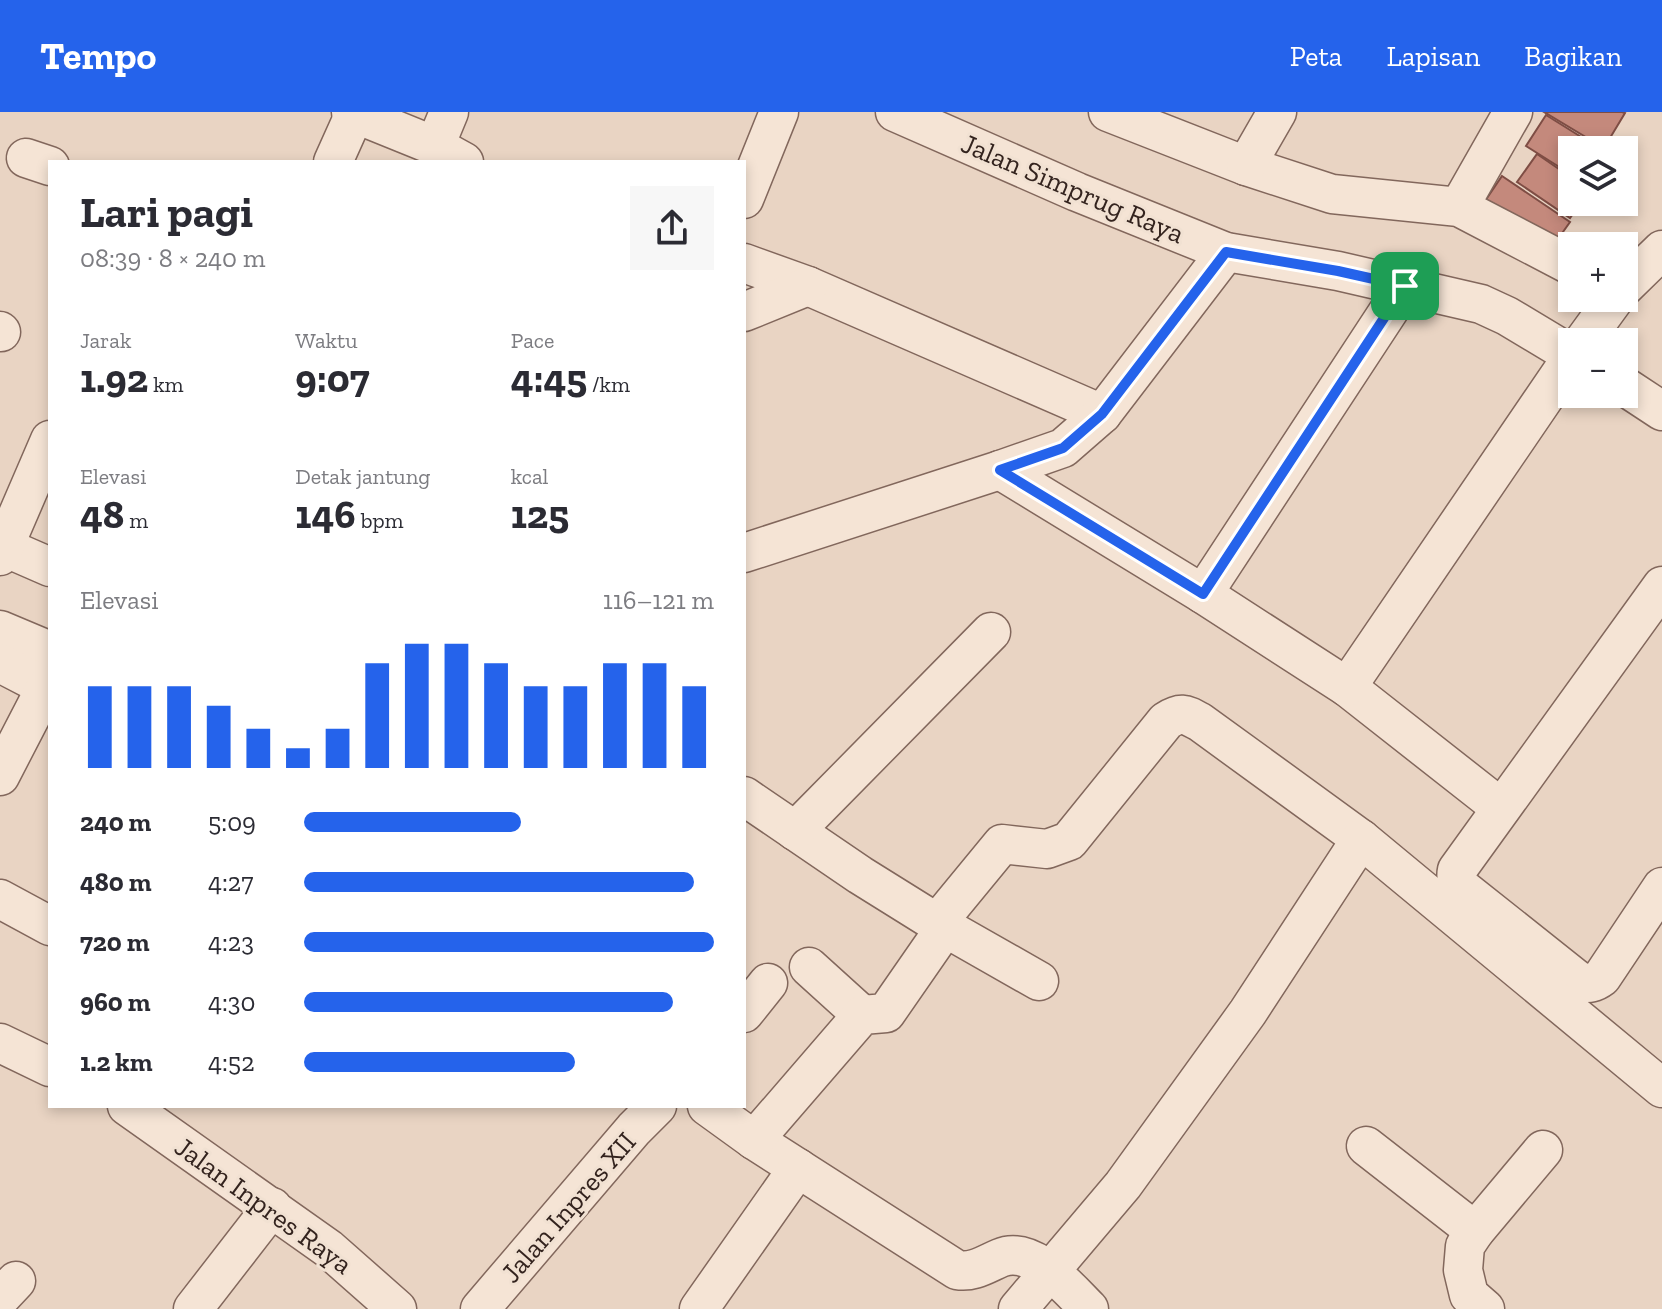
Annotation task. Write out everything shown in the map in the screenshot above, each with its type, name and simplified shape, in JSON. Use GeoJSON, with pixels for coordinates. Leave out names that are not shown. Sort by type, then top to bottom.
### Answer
{"type":"FeatureCollection","features":[{"type":"Feature","properties":{"kind":"street"},"geometry":{"type":"LineString","coordinates":[[334,160],[353,113],[449,154],[449,112]]}},
{"type":"Feature","properties":{"kind":"street"},"geometry":{"type":"LineString","coordinates":[[746,194],[779,112]]}},
{"type":"Feature","properties":{"kind":"street","name":"Jalan Simprug Raya"},"geometry":{"type":"LineString","coordinates":[[895,112],[1077,192],[1226,252],[1405,286],[1481,304],[1507,316],[1595,325]]}},
{"type":"Feature","properties":{"kind":"street"},"geometry":{"type":"LineString","coordinates":[[1108,112],[1246,166],[1332,194],[1459,207],[1558,259]]}},
{"type":"Feature","properties":{"kind":"street"},"geometry":{"type":"LineString","coordinates":[[1246,166],[1277,112]]}},
{"type":"Feature","properties":{"kind":"street"},"geometry":{"type":"LineString","coordinates":[[1459,207],[1513,112]]}},
{"type":"Feature","properties":{"kind":"street"},"geometry":{"type":"LineString","coordinates":[[1347,687],[1595,325],[1662,250]]}},
{"type":"Feature","properties":{"kind":"street"},"geometry":{"type":"LineString","coordinates":[[746,552],[1063,448],[1102,414],[1226,252]]}},
{"type":"Feature","properties":{"kind":"street"},"geometry":{"type":"LineString","coordinates":[[746,264],[808,286],[1102,414]]}},
{"type":"Feature","properties":{"kind":"street"},"geometry":{"type":"LineString","coordinates":[[746,311],[808,286]]}},
{"type":"Feature","properties":{"kind":"street"},"geometry":{"type":"LineString","coordinates":[[1203,594],[1405,286]]}},
{"type":"Feature","properties":{"kind":"street"},"geometry":{"type":"LineString","coordinates":[[1638,395],[1662,411]]}},
{"type":"Feature","properties":{"kind":"street"},"geometry":{"type":"LineString","coordinates":[[48,445],[2,552],[48,566]]}},
{"type":"Feature","properties":{"kind":"street"},"geometry":{"type":"LineString","coordinates":[[1000,470],[1203,594],[1347,687],[1501,808]]}},
{"type":"Feature","properties":{"kind":"street"},"geometry":{"type":"LineString","coordinates":[[1662,586],[1501,808],[1457,870],[1456,876],[1458,883],[1580,982],[1594,983],[1602,977],[1662,887]]}},
{"type":"Feature","properties":{"kind":"street"},"geometry":{"type":"LineString","coordinates":[[0,630],[48,674]]}},
{"type":"Feature","properties":{"kind":"street"},"geometry":{"type":"LineString","coordinates":[[795,831],[991,632]]}},
{"type":"Feature","properties":{"kind":"street"},"geometry":{"type":"LineString","coordinates":[[0,663],[48,675]]}},
{"type":"Feature","properties":{"kind":"street"},"geometry":{"type":"LineString","coordinates":[[0,776],[48,677]]}},
{"type":"Feature","properties":{"kind":"street"},"geometry":{"type":"LineString","coordinates":[[754,1140],[862,1015],[886,1013],[938,938],[937,923],[1002,844],[1047,849],[1069,841],[1166,721],[1177,714],[1200,722],[1361,839],[1662,1088]]}},
{"type":"Feature","properties":{"kind":"street"},"geometry":{"type":"LineString","coordinates":[[746,797],[860,875],[1039,981]]}},
{"type":"Feature","properties":{"kind":"street"},"geometry":{"type":"LineString","coordinates":[[1018,1309],[1123,1185],[1248,1012],[1361,839]]}},
{"type":"Feature","properties":{"kind":"street"},"geometry":{"type":"LineString","coordinates":[[0,899],[48,925]]}},
{"type":"Feature","properties":{"kind":"street"},"geometry":{"type":"LineString","coordinates":[[1592,1028],[1662,926]]}},
{"type":"Feature","properties":{"kind":"street"},"geometry":{"type":"LineString","coordinates":[[809,967],[862,1015]]}},
{"type":"Feature","properties":{"kind":"street"},"geometry":{"type":"LineString","coordinates":[[746,1010],[768,983]]}},
{"type":"Feature","properties":{"kind":"street"},"geometry":{"type":"LineString","coordinates":[[0,1043],[48,1066]]}},
{"type":"Feature","properties":{"kind":"street","name":"Jalan Inpres Raya"},"geometry":{"type":"LineString","coordinates":[[130,1108],[329,1249],[392,1307]]}},
{"type":"Feature","properties":{"kind":"street","name":"Jalan Inpres XII"},"geometry":{"type":"LineString","coordinates":[[480,1309],[655,1108]]}},
{"type":"Feature","properties":{"kind":"street"},"geometry":{"type":"LineString","coordinates":[[710,1108],[754,1140],[957,1270],[971,1271],[1017,1254],[1050,1270],[1089,1309]]}},
{"type":"Feature","properties":{"kind":"street"},"geometry":{"type":"LineString","coordinates":[[1366,1146],[1475,1231]]}},
{"type":"Feature","properties":{"kind":"street"},"geometry":{"type":"LineString","coordinates":[[1485,1309],[1469,1295],[1463,1270],[1465,1246],[1543,1150]]}},
{"type":"Feature","properties":{"kind":"street"},"geometry":{"type":"LineString","coordinates":[[715,1303],[798,1168]]}},
{"type":"Feature","properties":{"kind":"street"},"geometry":{"type":"LineString","coordinates":[[193,1309],[272,1207]]}},
{"type":"Feature","properties":{"kind":"building"},"geometry":{"type":"Polygon","coordinates":[[[1544,112],[1625,113],[1611,136],[1584,136],[1544,112]]]}},
{"type":"Feature","properties":{"kind":"building"},"geometry":{"type":"Polygon","coordinates":[[[1546,115],[1580,136],[1558,136],[1558,166],[1526,146],[1546,115]]]}},
{"type":"Feature","properties":{"kind":"building"},"geometry":{"type":"Polygon","coordinates":[[[1537,154],[1558,168],[1558,210],[1517,182],[1537,154]]]}},
{"type":"Feature","properties":{"kind":"building"},"geometry":{"type":"Polygon","coordinates":[[[1502,176],[1570,222],[1563,232],[1558,232],[1553,246],[1485,201],[1502,176]]]}},
{"type":"Feature","properties":{"kind":"route"},"geometry":{"type":"LineString","coordinates":[[1226,252],[1405,286],[1203,594],[1000,470],[1063,448],[1102,414],[1226,252]]}}]}
